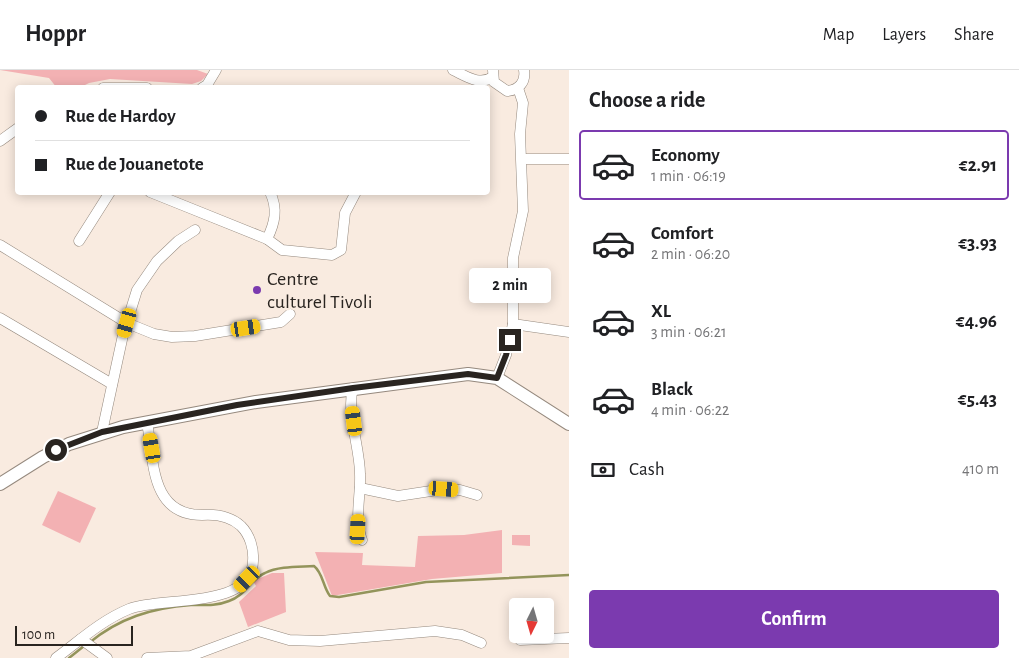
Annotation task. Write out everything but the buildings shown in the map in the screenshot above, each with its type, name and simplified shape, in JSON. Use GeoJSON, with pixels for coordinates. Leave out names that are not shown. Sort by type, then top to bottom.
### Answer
{"type":"FeatureCollection","features":[{"type":"Feature","properties":{"kind":"street"},"geometry":{"type":"LineString","coordinates":[[207,85],[216,70]]}},
{"type":"Feature","properties":{"kind":"street"},"geometry":{"type":"LineString","coordinates":[[453,70],[475,81],[484,82],[493,74],[502,89],[513,90],[518,88],[524,79],[524,70]]}},
{"type":"Feature","properties":{"kind":"street"},"geometry":{"type":"LineString","coordinates":[[497,378],[506,355],[513,324],[514,258],[523,210],[520,134],[523,103],[518,88]]}},
{"type":"Feature","properties":{"kind":"street"},"geometry":{"type":"LineString","coordinates":[[0,141],[15,130]]}},
{"type":"Feature","properties":{"kind":"street"},"geometry":{"type":"LineString","coordinates":[[522,159],[569,159]]}},
{"type":"Feature","properties":{"kind":"street"},"geometry":{"type":"LineString","coordinates":[[79,241],[108,195]]}},
{"type":"Feature","properties":{"kind":"street"},"geometry":{"type":"LineString","coordinates":[[157,195],[267,239],[282,250],[324,255],[336,253],[340,250],[345,213],[354,195]]}},
{"type":"Feature","properties":{"kind":"street"},"geometry":{"type":"LineString","coordinates":[[267,239],[274,221],[276,204],[272,195]]}},
{"type":"Feature","properties":{"kind":"street"},"geometry":{"type":"LineString","coordinates":[[102,432],[127,323],[137,290],[145,276],[178,240],[196,230]]}},
{"type":"Feature","properties":{"kind":"street"},"geometry":{"type":"LineString","coordinates":[[0,245],[127,323],[154,334],[172,337],[194,336],[281,322],[290,314]]}},
{"type":"Feature","properties":{"kind":"street"},"geometry":{"type":"LineString","coordinates":[[0,318],[112,384]]}},
{"type":"Feature","properties":{"kind":"street"},"geometry":{"type":"LineString","coordinates":[[513,324],[569,332]]}},
{"type":"Feature","properties":{"kind":"street"},"geometry":{"type":"LineString","coordinates":[[0,484],[42,457],[69,444],[102,432],[256,402],[468,374],[497,378],[569,424]]}},
{"type":"Feature","properties":{"kind":"street"},"geometry":{"type":"LineString","coordinates":[[353,388],[352,403],[360,473],[358,529],[362,540]]}},
{"type":"Feature","properties":{"kind":"street"},"geometry":{"type":"LineString","coordinates":[[56,658],[112,617],[147,603],[224,596],[232,592],[251,574],[253,553],[248,535],[242,527],[223,516],[178,512],[164,499],[158,485],[147,422]]}},
{"type":"Feature","properties":{"kind":"street"},"geometry":{"type":"LineString","coordinates":[[360,488],[398,496],[444,489],[460,490],[477,495]]}},
{"type":"Feature","properties":{"kind":"street"},"geometry":{"type":"LineString","coordinates":[[147,658],[190,656],[249,633],[258,632],[289,640],[320,641],[435,631],[462,635],[480,643]]}},
{"type":"Feature","properties":{"kind":"street"},"geometry":{"type":"LineString","coordinates":[[554,639],[569,638]]}},
{"type":"Feature","properties":{"kind":"street"},"geometry":{"type":"LineString","coordinates":[[81,639],[107,658]]}},
{"type":"Feature","properties":{"kind":"shaded area"},"geometry":{"type":"Polygon","coordinates":[[[0,70],[197,70],[208,74],[201,81],[192,84],[110,79],[85,85],[55,85],[49,78],[0,70]]]}},
{"type":"Feature","properties":{"kind":"shaded area"},"geometry":{"type":"Polygon","coordinates":[[[58,491],[96,508],[80,543],[42,525],[58,491]]]}},
{"type":"Feature","properties":{"kind":"shaded area"},"geometry":{"type":"Polygon","coordinates":[[[502,530],[502,573],[432,579],[332,596],[315,552],[363,553],[362,565],[415,567],[418,536],[464,535],[502,530]]]}},
{"type":"Feature","properties":{"kind":"shaded area"},"geometry":{"type":"Polygon","coordinates":[[[512,535],[530,535],[530,546],[512,545],[512,535]]]}},
{"type":"Feature","properties":{"kind":"shaded area"},"geometry":{"type":"Polygon","coordinates":[[[272,573],[284,573],[286,612],[248,627],[239,602],[256,586],[253,581],[258,576],[260,578],[272,573]]]}},
{"type":"Feature","properties":{"kind":"waterway"},"geometry":{"type":"LineString","coordinates":[[89,643],[112,627],[149,612],[177,606],[224,603],[235,599],[260,576],[283,568],[314,566],[319,572],[330,596],[339,597],[426,582],[569,575]]}},
{"type":"Feature","properties":{"kind":"waterway"},"geometry":{"type":"LineString","coordinates":[[69,658],[84,646]]}},
{"type":"Feature","properties":{"kind":"place","name":"Centre culturel Tivoli"},"geometry":{"type":"Point","coordinates":[257,290]}},
{"type":"Feature","properties":{"kind":"route"},"geometry":{"type":"LineString","coordinates":[[56,450],[102,432],[256,402],[468,374],[479,374],[497,378],[510,340]]}}]}
